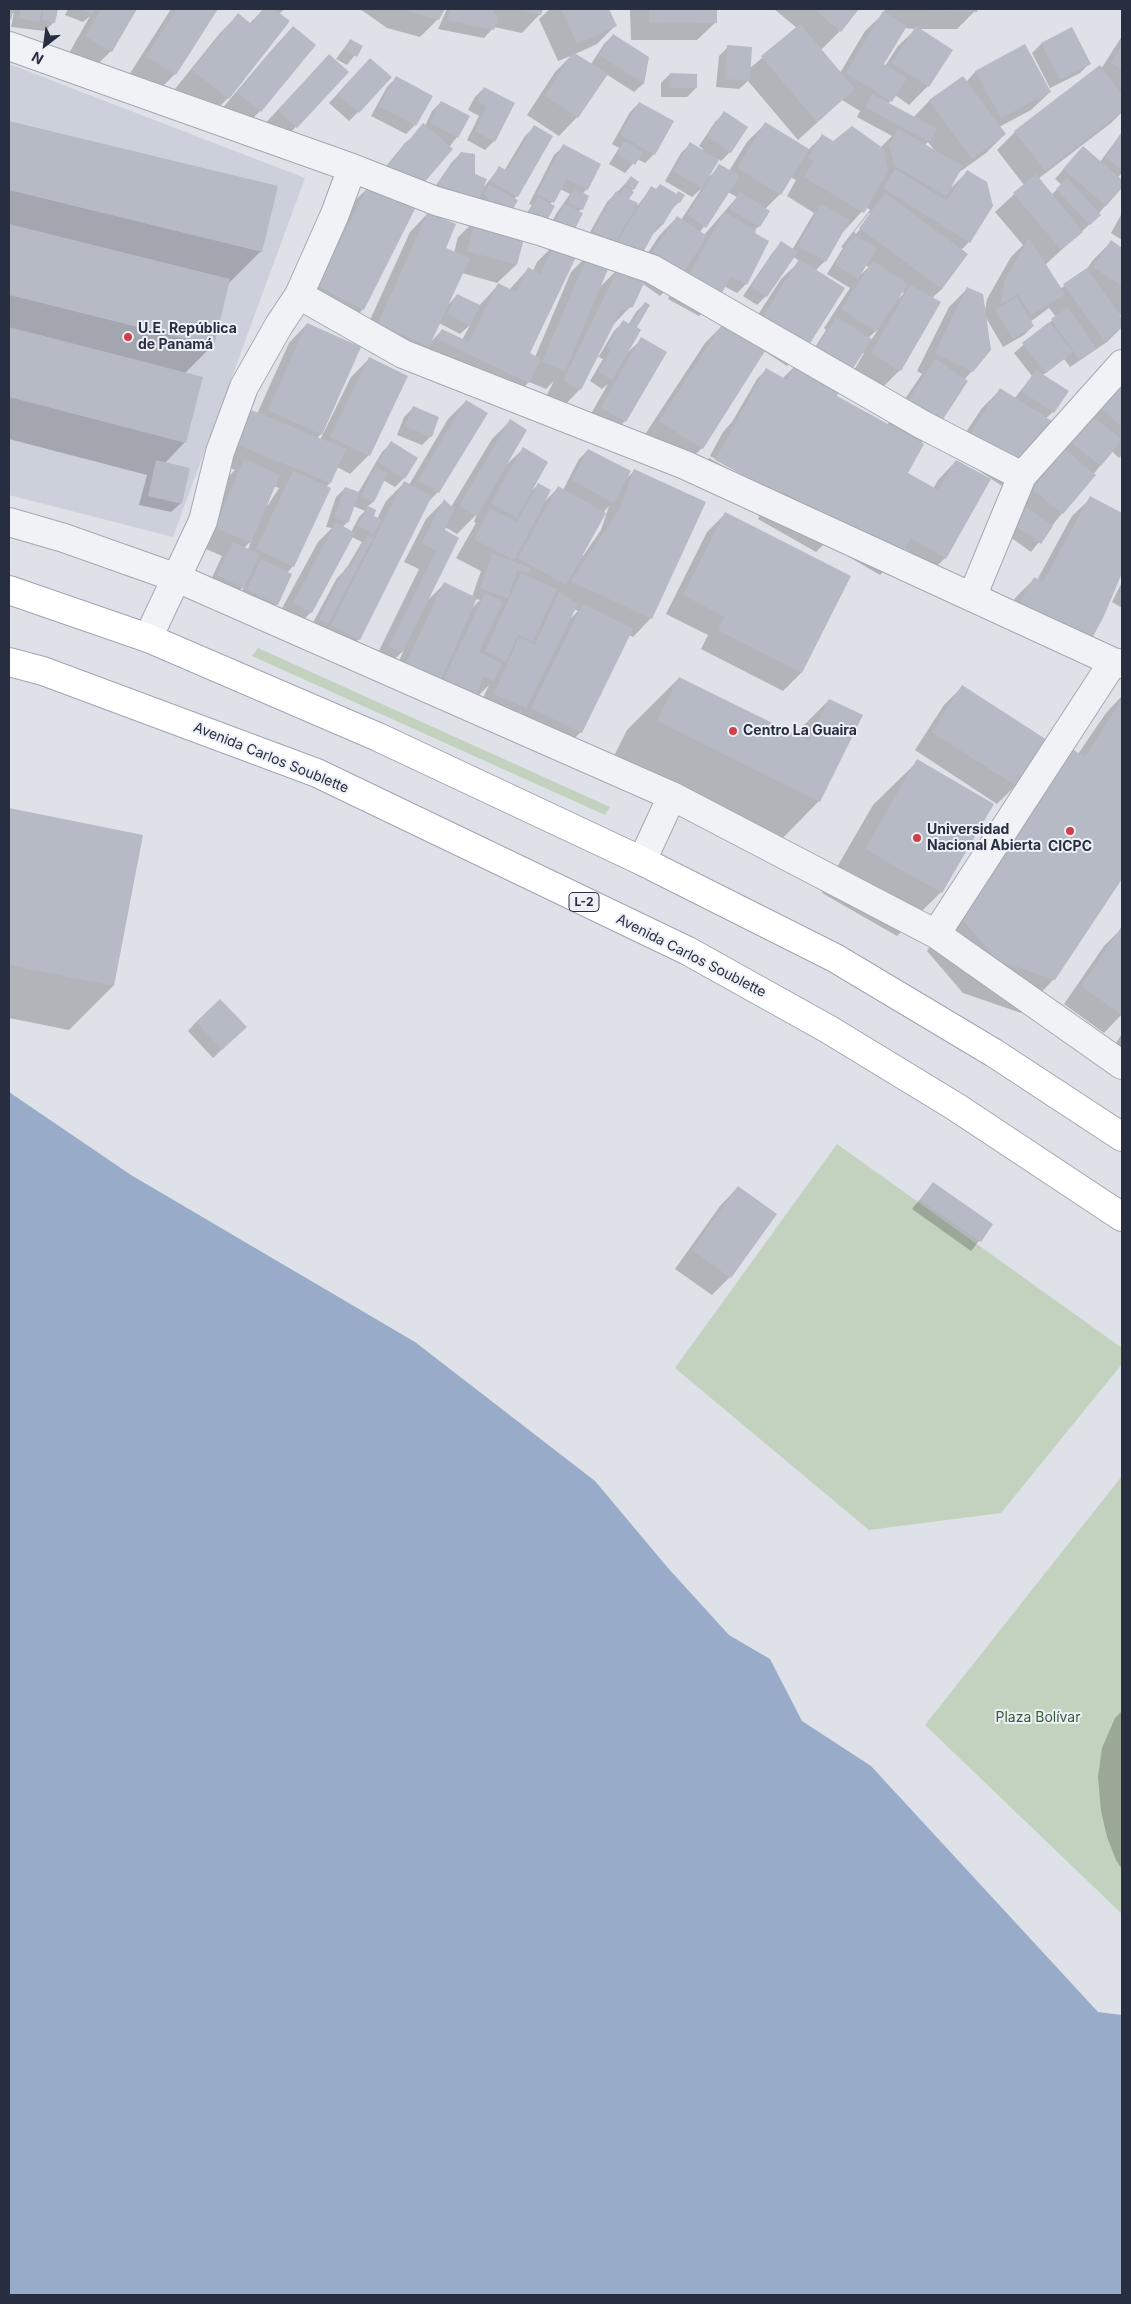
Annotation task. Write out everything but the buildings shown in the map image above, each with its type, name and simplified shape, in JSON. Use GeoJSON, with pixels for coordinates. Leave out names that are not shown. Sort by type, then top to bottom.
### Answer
{"type":"FeatureCollection","features":[{"type":"Feature","properties":{"kind":"main road"},"geometry":{"type":"LineString","coordinates":[[9,590],[148,638],[378,737],[642,861],[834,958],[994,1053],[1122,1137]]}},
{"type":"Feature","properties":{"kind":"main road","name":"Avenida Carlos Soublette"},"geometry":{"type":"LineString","coordinates":[[9,662],[43,671],[317,773],[688,951],[828,1029],[956,1107],[1122,1217]]}},
{"type":"Feature","properties":{"kind":"street"},"geometry":{"type":"LineString","coordinates":[[9,46],[352,168],[436,201],[540,231],[652,269],[922,425],[1022,476]]}},
{"type":"Feature","properties":{"kind":"street"},"geometry":{"type":"LineString","coordinates":[[148,638],[203,521],[220,452],[244,388],[279,325],[299,296],[335,214],[352,168]]}},
{"type":"Feature","properties":{"kind":"street"},"geometry":{"type":"LineString","coordinates":[[299,296],[403,354],[685,465],[1117,663],[936,934]]}},
{"type":"Feature","properties":{"kind":"street"},"geometry":{"type":"LineString","coordinates":[[972,597],[1022,476],[1122,364]]}},
{"type":"Feature","properties":{"kind":"street"},"geometry":{"type":"LineString","coordinates":[[9,522],[64,538],[177,578],[672,796],[936,934],[1122,1065]]}},
{"type":"Feature","properties":{"kind":"street"},"geometry":{"type":"LineString","coordinates":[[642,861],[672,796]]}},
{"type":"Feature","properties":{"kind":"shaded area","name":"U.E. República de Panamá"},"geometry":{"type":"Polygon","coordinates":[[[9,64],[305,178],[173,537],[9,495],[9,64]]]}},
{"type":"Feature","properties":{"kind":"green space"},"geometry":{"type":"Polygon","coordinates":[[[258,648],[610,807],[605,815],[252,656],[258,648]]]}},
{"type":"Feature","properties":{"kind":"green space"},"geometry":{"type":"Polygon","coordinates":[[[837,1144],[1122,1348],[1122,1364],[1001,1513],[869,1530],[675,1368],[837,1144]]]}},
{"type":"Feature","properties":{"kind":"green space","name":"Plaza Bolívar"},"geometry":{"type":"Polygon","coordinates":[[[1122,1476],[1122,1914],[925,1725],[1122,1476]]]}},
{"type":"Feature","properties":{"kind":"water"},"geometry":{"type":"Polygon","coordinates":[[[9,1092],[131,1175],[415,1342],[595,1481],[668,1568],[729,1635],[770,1659],[802,1721],[871,1766],[1098,2012],[1122,2015],[1122,2295],[9,2295],[9,1092]]]}},
{"type":"Feature","properties":{"kind":"place","name":"U.E. República de Panamá"},"geometry":{"type":"Point","coordinates":[128,337]}},
{"type":"Feature","properties":{"kind":"place","name":"Centro La Guaira"},"geometry":{"type":"Point","coordinates":[733,731]}},
{"type":"Feature","properties":{"kind":"place","name":"CICPC"},"geometry":{"type":"Point","coordinates":[1070,831]}},
{"type":"Feature","properties":{"kind":"place","name":"Universidad Nacional Abierta"},"geometry":{"type":"Point","coordinates":[917,838]}}]}
